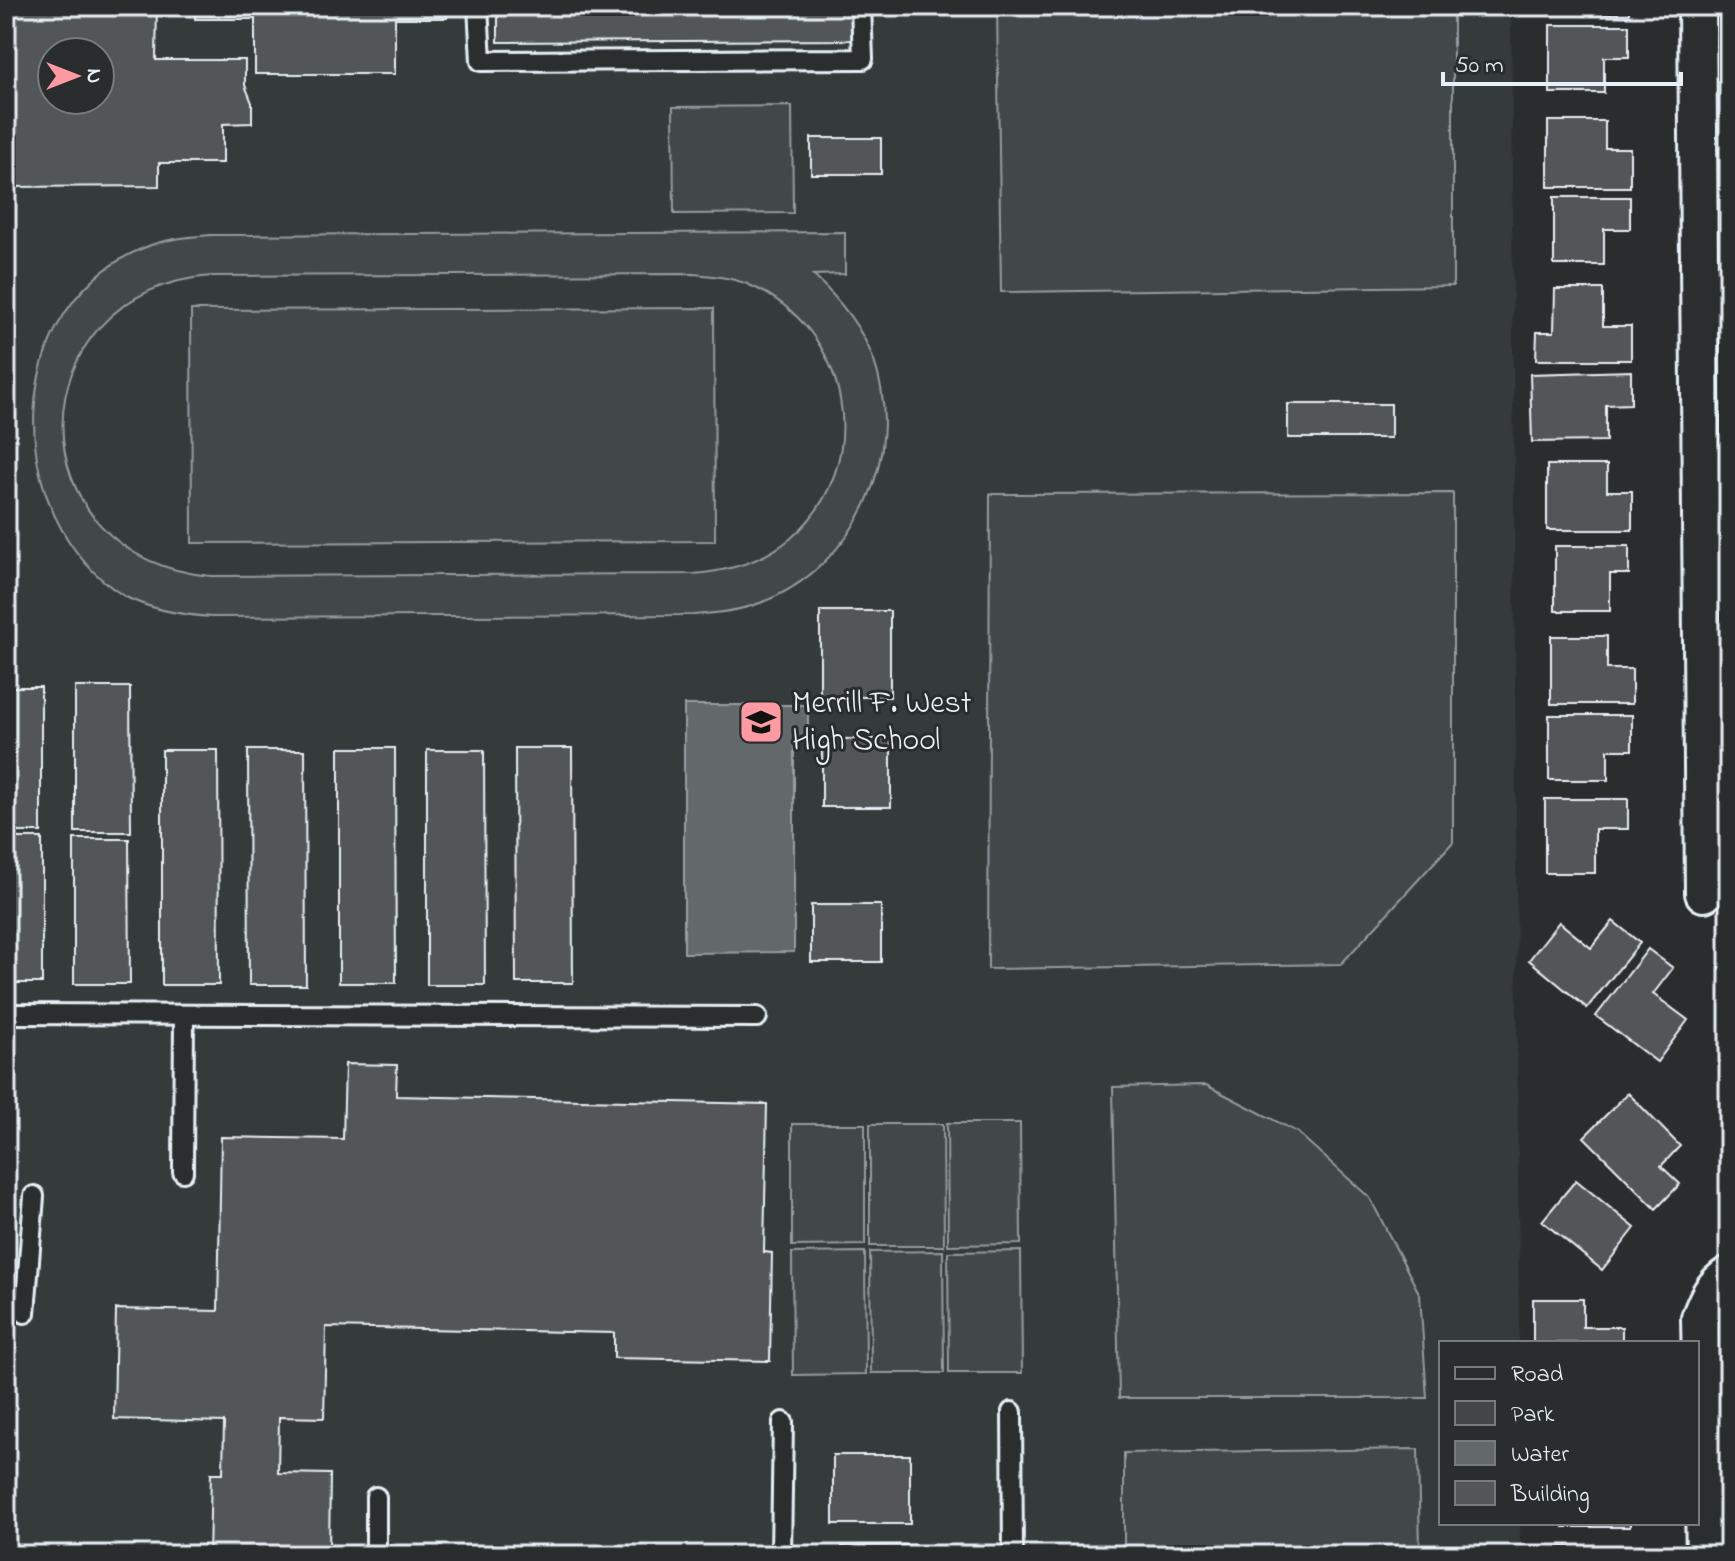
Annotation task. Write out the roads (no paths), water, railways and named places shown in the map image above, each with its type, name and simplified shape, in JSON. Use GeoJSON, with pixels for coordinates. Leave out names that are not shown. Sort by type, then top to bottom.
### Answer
{"type":"FeatureCollection","features":[{"type":"Feature","properties":{"kind":"street"},"geometry":{"type":"LineString","coordinates":[[1697,6],[1704,893]]}},
{"type":"Feature","properties":{"kind":"street"},"geometry":{"type":"LineString","coordinates":[[1705,1555],[1700,1318],[1707,1299],[1723,1279]]}},
{"type":"Feature","properties":{"kind":"lane"},"geometry":{"type":"LineString","coordinates":[[478,6],[481,61],[513,61],[863,59],[861,6]]}},
{"type":"Feature","properties":{"kind":"lane"},"geometry":{"type":"LineString","coordinates":[[6,1014],[757,1017]]}},
{"type":"Feature","properties":{"kind":"lane"},"geometry":{"type":"LineString","coordinates":[[183,1172],[184,1015]]}},
{"type":"Feature","properties":{"kind":"lane"},"geometry":{"type":"LineString","coordinates":[[25,1313],[34,1196]]}},
{"type":"Feature","properties":{"kind":"lane"},"geometry":{"type":"LineString","coordinates":[[1012,1412],[1013,1555]]}},
{"type":"Feature","properties":{"kind":"lane"},"geometry":{"type":"LineString","coordinates":[[781,1555],[783,1422]]}},
{"type":"Feature","properties":{"kind":"lane"},"geometry":{"type":"LineString","coordinates":[[376,1497],[376,1555]]}},
{"type":"Feature","properties":{"kind":"water"},"geometry":{"type":"Polygon","coordinates":[[[684,705],[808,705],[808,742],[794,743],[794,952],[684,953],[684,705]]]}},
{"type":"Feature","properties":{"kind":"place","name":"Merrill F. West High School"},"geometry":{"type":"Point","coordinates":[761,722]}}]}
